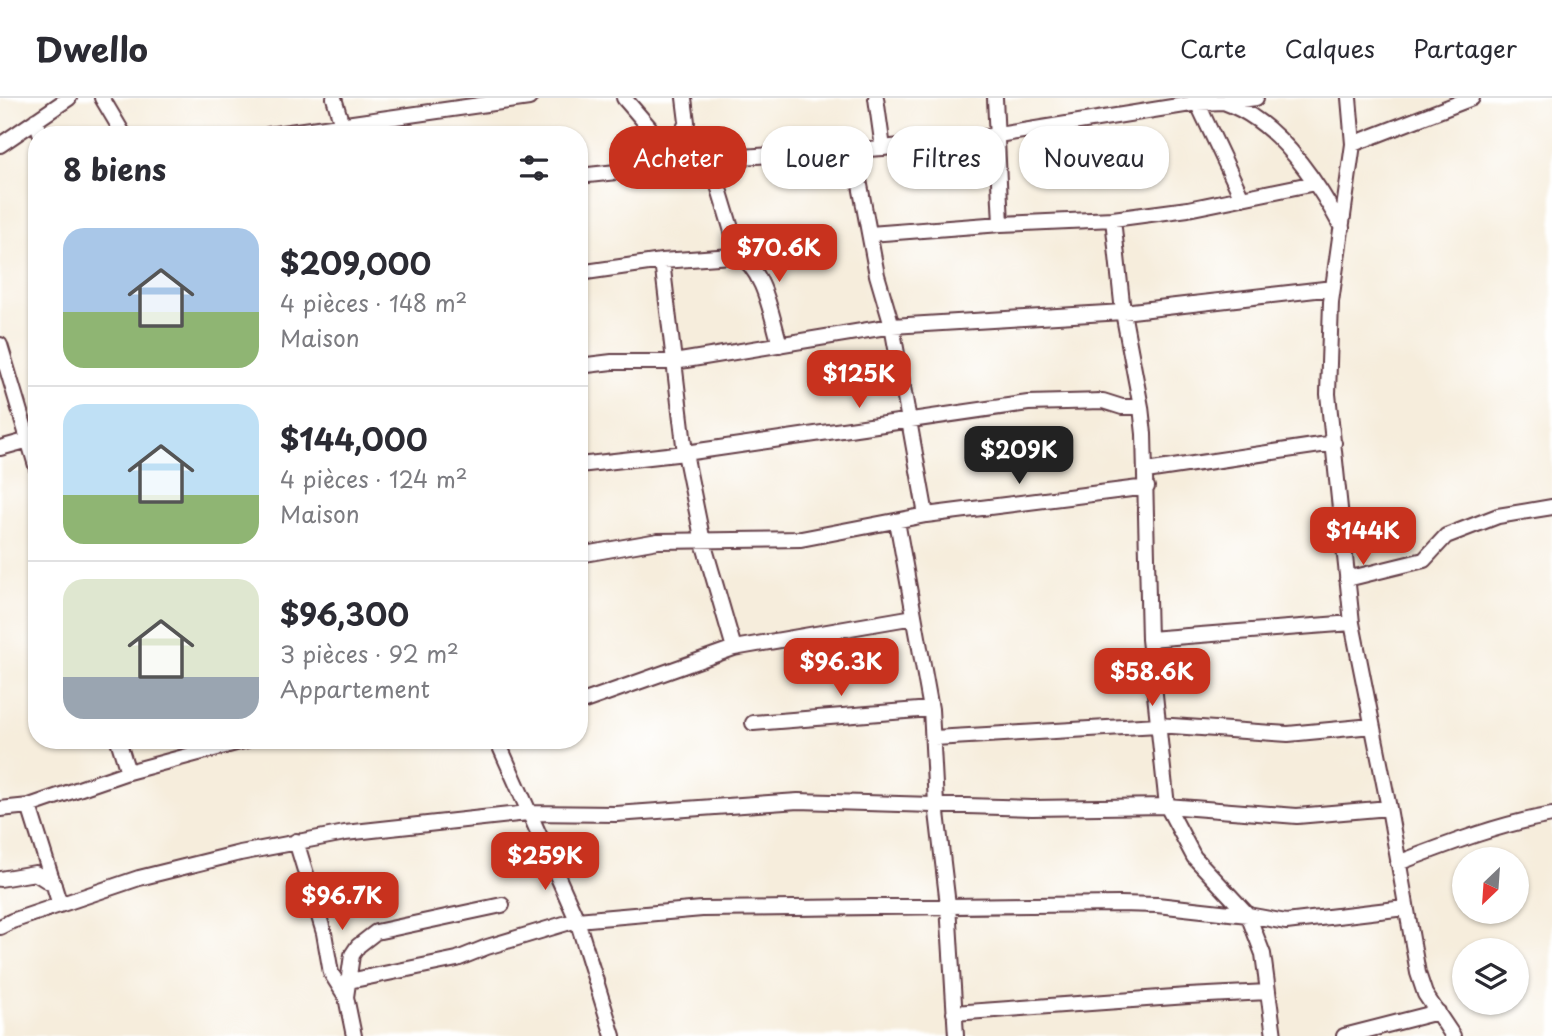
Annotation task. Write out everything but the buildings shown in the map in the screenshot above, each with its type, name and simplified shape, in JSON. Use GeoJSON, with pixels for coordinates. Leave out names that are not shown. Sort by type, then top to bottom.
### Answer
{"type":"FeatureCollection","features":[{"type":"Feature","properties":{"kind":"street"},"geometry":{"type":"LineString","coordinates":[[39,126],[69,98]]}},
{"type":"Feature","properties":{"kind":"street"},"geometry":{"type":"LineString","coordinates":[[102,98],[119,126]]}},
{"type":"Feature","properties":{"kind":"street"},"geometry":{"type":"LineString","coordinates":[[334,98],[343,126]]}},
{"type":"Feature","properties":{"kind":"street"},"geometry":{"type":"LineString","coordinates":[[367,126],[529,98]]}},
{"type":"Feature","properties":{"kind":"street"},"geometry":{"type":"LineString","coordinates":[[624,98],[648,126]]}},
{"type":"Feature","properties":{"kind":"street"},"geometry":{"type":"LineString","coordinates":[[684,98],[685,126]]}},
{"type":"Feature","properties":{"kind":"street"},"geometry":{"type":"LineString","coordinates":[[876,98],[883,148]]}},
{"type":"Feature","properties":{"kind":"street"},"geometry":{"type":"LineString","coordinates":[[995,98],[997,126]]}},
{"type":"Feature","properties":{"kind":"street"},"geometry":{"type":"LineString","coordinates":[[1005,134],[1196,100],[1225,102],[1256,98]]}},
{"type":"Feature","properties":{"kind":"street"},"geometry":{"type":"LineString","coordinates":[[1349,98],[1353,144],[1332,288],[1328,394],[1347,579],[1352,623],[1418,973],[1425,994],[1453,1036]]}},
{"type":"Feature","properties":{"kind":"street"},"geometry":{"type":"LineString","coordinates":[[1353,144],[1472,98]]}},
{"type":"Feature","properties":{"kind":"street"},"geometry":{"type":"LineString","coordinates":[[1196,100],[1242,198]]}},
{"type":"Feature","properties":{"kind":"street"},"geometry":{"type":"LineString","coordinates":[[1225,102],[1253,115],[1270,130],[1325,196],[1342,228]]}},
{"type":"Feature","properties":{"kind":"street"},"geometry":{"type":"LineString","coordinates":[[0,145],[28,132]]}},
{"type":"Feature","properties":{"kind":"street"},"geometry":{"type":"LineString","coordinates":[[873,148],[887,148]]}},
{"type":"Feature","properties":{"kind":"street"},"geometry":{"type":"LineString","coordinates":[[588,175],[609,173]]}},
{"type":"Feature","properties":{"kind":"street"},"geometry":{"type":"LineString","coordinates":[[870,234],[1113,219],[1315,183]]}},
{"type":"Feature","properties":{"kind":"street"},"geometry":{"type":"LineString","coordinates":[[719,189],[737,248],[736,253]]}},
{"type":"Feature","properties":{"kind":"street"},"geometry":{"type":"LineString","coordinates":[[861,189],[877,275],[892,326],[926,515]]}},
{"type":"Feature","properties":{"kind":"street"},"geometry":{"type":"LineString","coordinates":[[1000,189],[1001,224]]}},
{"type":"Feature","properties":{"kind":"street"},"geometry":{"type":"LineString","coordinates":[[1113,219],[1123,313],[1142,407],[1147,487],[1149,639],[1167,806],[1194,857],[1248,915],[1263,954],[1274,1036]]}},
{"type":"Feature","properties":{"kind":"street"},"geometry":{"type":"LineString","coordinates":[[588,272],[662,261],[732,256],[736,253]]}},
{"type":"Feature","properties":{"kind":"street"},"geometry":{"type":"LineString","coordinates":[[736,253],[747,260],[754,270],[765,295],[780,345]]}},
{"type":"Feature","properties":{"kind":"street"},"geometry":{"type":"LineString","coordinates":[[662,261],[685,453],[703,542],[734,648]]}},
{"type":"Feature","properties":{"kind":"street"},"geometry":{"type":"LineString","coordinates":[[588,365],[674,362],[892,326],[1123,313],[1332,288]]}},
{"type":"Feature","properties":{"kind":"street"},"geometry":{"type":"LineString","coordinates":[[0,345],[28,437]]}},
{"type":"Feature","properties":{"kind":"street"},"geometry":{"type":"LineString","coordinates":[[588,464],[685,453],[1028,402],[1103,401],[1122,407],[1142,407]]}},
{"type":"Feature","properties":{"kind":"street"},"geometry":{"type":"LineString","coordinates":[[0,448],[28,440]]}},
{"type":"Feature","properties":{"kind":"street"},"geometry":{"type":"LineString","coordinates":[[1146,471],[1334,443]]}},
{"type":"Feature","properties":{"kind":"street"},"geometry":{"type":"LineString","coordinates":[[588,553],[658,541],[801,539],[926,515],[1147,487]]}},
{"type":"Feature","properties":{"kind":"street"},"geometry":{"type":"LineString","coordinates":[[1347,579],[1423,560],[1441,539],[1451,533],[1499,516],[1552,507]]}},
{"type":"Feature","properties":{"kind":"street"},"geometry":{"type":"LineString","coordinates":[[897,521],[931,709],[936,804],[948,905],[956,1036]]}},
{"type":"Feature","properties":{"kind":"street"},"geometry":{"type":"LineString","coordinates":[[588,700],[734,648],[914,617]]}},
{"type":"Feature","properties":{"kind":"street"},"geometry":{"type":"LineString","coordinates":[[1149,639],[1352,623]]}},
{"type":"Feature","properties":{"kind":"street"},"geometry":{"type":"LineString","coordinates":[[754,723],[931,709]]}},
{"type":"Feature","properties":{"kind":"street"},"geometry":{"type":"LineString","coordinates":[[934,738],[1158,725],[1288,734],[1372,726]]}},
{"type":"Feature","properties":{"kind":"street"},"geometry":{"type":"LineString","coordinates":[[121,749],[128,772]]}},
{"type":"Feature","properties":{"kind":"street"},"geometry":{"type":"LineString","coordinates":[[0,809],[29,806],[205,749]]}},
{"type":"Feature","properties":{"kind":"street"},"geometry":{"type":"LineString","coordinates":[[501,749],[577,920],[614,1036]]}},
{"type":"Feature","properties":{"kind":"street"},"geometry":{"type":"LineString","coordinates":[[0,927],[12,920],[139,878],[296,841],[528,813],[616,814],[798,802],[1032,808],[1167,806],[1297,816],[1389,808]]}},
{"type":"Feature","properties":{"kind":"street"},"geometry":{"type":"LineString","coordinates":[[29,806],[60,905]]}},
{"type":"Feature","properties":{"kind":"street"},"geometry":{"type":"LineString","coordinates":[[1398,863],[1458,841],[1552,815]]}},
{"type":"Feature","properties":{"kind":"street"},"geometry":{"type":"LineString","coordinates":[[296,841],[324,933],[331,974],[346,997]]}},
{"type":"Feature","properties":{"kind":"street"},"geometry":{"type":"LineString","coordinates":[[0,879],[35,873],[54,885]]}},
{"type":"Feature","properties":{"kind":"street"},"geometry":{"type":"LineString","coordinates":[[352,1034],[346,997],[352,955],[358,946],[376,932],[502,905]]}},
{"type":"Feature","properties":{"kind":"street"},"geometry":{"type":"LineString","coordinates":[[349,982],[457,959],[487,947],[577,920],[702,909],[1157,905],[1286,922],[1405,908]]}},
{"type":"Feature","properties":{"kind":"street"},"geometry":{"type":"LineString","coordinates":[[954,1013],[1268,992]]}},
{"type":"Feature","properties":{"kind":"street"},"geometry":{"type":"LineString","coordinates":[[1344,1036],[1438,1012]]}}]}
